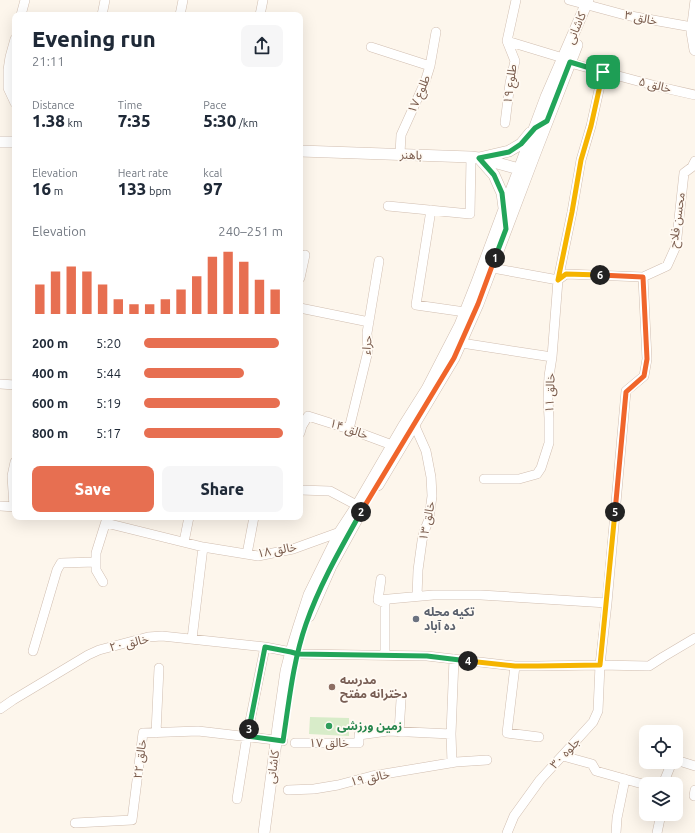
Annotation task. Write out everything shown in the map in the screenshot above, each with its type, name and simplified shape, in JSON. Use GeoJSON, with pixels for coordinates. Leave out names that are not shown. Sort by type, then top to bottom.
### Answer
{"type":"FeatureCollection","features":[{"type":"Feature","properties":{"kind":"street"},"geometry":{"type":"LineString","coordinates":[[22,12],[25,0]]}},
{"type":"Feature","properties":{"kind":"street"},"geometry":{"type":"LineString","coordinates":[[103,12],[105,0]]}},
{"type":"Feature","properties":{"kind":"street"},"geometry":{"type":"LineString","coordinates":[[181,12],[184,0]]}},
{"type":"Feature","properties":{"kind":"street"},"geometry":{"type":"LineString","coordinates":[[261,12],[263,0]]}},
{"type":"Feature","properties":{"kind":"street"},"geometry":{"type":"LineString","coordinates":[[507,41],[516,0]]}},
{"type":"Feature","properties":{"kind":"street","name":"خالق ۳"},"geometry":{"type":"LineString","coordinates":[[569,0],[590,3],[625,15],[692,27]]}},
{"type":"Feature","properties":{"kind":"street"},"geometry":{"type":"LineString","coordinates":[[695,0],[691,32],[695,51]]}},
{"type":"Feature","properties":{"kind":"street","name":"کاشانی"},"geometry":{"type":"LineString","coordinates":[[396,447],[414,424],[454,358],[456,343],[465,312],[506,229],[547,121],[566,60],[590,3]]}},
{"type":"Feature","properties":{"kind":"street","name":"طلوع ۱۷"},"geometry":{"type":"LineString","coordinates":[[400,154],[401,135],[425,82],[430,66],[436,32]]}},
{"type":"Feature","properties":{"kind":"street","name":"خالق ۵"},"geometry":{"type":"LineString","coordinates":[[507,41],[603,72],[695,95]]}},
{"type":"Feature","properties":{"kind":"street","name":"طلوع ۱۹"},"geometry":{"type":"LineString","coordinates":[[505,122],[510,83],[515,61],[507,41]]}},
{"type":"Feature","properties":{"kind":"street"},"geometry":{"type":"LineString","coordinates":[[371,46],[430,66]]}},
{"type":"Feature","properties":{"kind":"street"},"geometry":{"type":"LineString","coordinates":[[12,49],[8,70],[8,88],[12,97]]}},
{"type":"Feature","properties":{"kind":"street","name":"کاشانی"},"geometry":{"type":"LineString","coordinates":[[270,833],[286,671],[294,653],[309,595],[396,447],[427,389],[456,343],[478,304],[504,211],[546,97],[566,60]]}},
{"type":"Feature","properties":{"kind":"street"},"geometry":{"type":"LineString","coordinates":[[552,357],[558,280],[581,160],[591,126],[603,72]]}},
{"type":"Feature","properties":{"kind":"street"},"geometry":{"type":"LineString","coordinates":[[475,157],[509,152],[521,144],[535,128],[547,121]]}},
{"type":"Feature","properties":{"kind":"street"},"geometry":{"type":"LineString","coordinates":[[0,142],[12,142]]}},
{"type":"Feature","properties":{"kind":"street","name":"باهنر"},"geometry":{"type":"LineString","coordinates":[[303,151],[475,157],[520,169]]}},
{"type":"Feature","properties":{"kind":"street"},"geometry":{"type":"LineString","coordinates":[[475,157],[494,175],[502,193],[506,229]]}},
{"type":"Feature","properties":{"kind":"street"},"geometry":{"type":"LineString","coordinates":[[388,206],[470,214],[475,157]]}},
{"type":"Feature","properties":{"kind":"street","name":"محسن فلاح"},"geometry":{"type":"LineString","coordinates":[[643,277],[667,266],[676,246],[684,173],[694,165]]}},
{"type":"Feature","properties":{"kind":"street"},"geometry":{"type":"LineString","coordinates":[[431,210],[416,305],[465,312]]}},
{"type":"Feature","properties":{"kind":"street"},"geometry":{"type":"LineString","coordinates":[[303,264],[305,255]]}},
{"type":"Feature","properties":{"kind":"street","name":"حراء"},"geometry":{"type":"LineString","coordinates":[[349,429],[368,351],[367,333],[379,261]]}},
{"type":"Feature","properties":{"kind":"street"},"geometry":{"type":"LineString","coordinates":[[488,267],[558,280],[566,274],[643,277],[647,359],[644,376],[626,392],[600,665]]}},
{"type":"Feature","properties":{"kind":"street"},"geometry":{"type":"LineString","coordinates":[[303,309],[369,322]]}},
{"type":"Feature","properties":{"kind":"street","name":"خالق ۱۱"},"geometry":{"type":"LineString","coordinates":[[456,343],[552,357],[548,399],[549,443],[541,468],[537,474],[519,479],[484,479]]}},
{"type":"Feature","properties":{"kind":"street"},"geometry":{"type":"LineString","coordinates":[[0,384],[12,385]]}},
{"type":"Feature","properties":{"kind":"street","name":"خالق ۱۴"},"geometry":{"type":"LineString","coordinates":[[303,426],[308,416],[349,429],[396,447]]}},
{"type":"Feature","properties":{"kind":"street","name":"خالق ۱۳"},"geometry":{"type":"LineString","coordinates":[[414,424],[426,451],[431,477],[432,496],[430,519],[422,541],[418,570],[417,596]]}},
{"type":"Feature","properties":{"kind":"street"},"geometry":{"type":"LineString","coordinates":[[303,490],[330,491],[360,507]]}},
{"type":"Feature","properties":{"kind":"street"},"geometry":{"type":"LineString","coordinates":[[0,506],[12,507]]}},
{"type":"Feature","properties":{"kind":"street"},"geometry":{"type":"LineString","coordinates":[[103,582],[96,570],[96,553],[106,520]]}},
{"type":"Feature","properties":{"kind":"street","name":"خالق ۱۸"},"geometry":{"type":"LineString","coordinates":[[106,520],[203,547],[258,556],[293,549],[344,535]]}},
{"type":"Feature","properties":{"kind":"street"},"geometry":{"type":"LineString","coordinates":[[184,542],[188,520]]}},
{"type":"Feature","properties":{"kind":"street"},"geometry":{"type":"LineString","coordinates":[[247,554],[253,520]]}},
{"type":"Feature","properties":{"kind":"street"},"geometry":{"type":"LineString","coordinates":[[192,639],[203,547]]}},
{"type":"Feature","properties":{"kind":"street"},"geometry":{"type":"LineString","coordinates":[[33,650],[57,570],[61,563],[96,562]]}},
{"type":"Feature","properties":{"kind":"street"},"geometry":{"type":"LineString","coordinates":[[378,600],[381,579]]}},
{"type":"Feature","properties":{"kind":"street"},"geometry":{"type":"LineString","coordinates":[[378,600],[433,595],[481,595],[607,603]]}},
{"type":"Feature","properties":{"kind":"street"},"geometry":{"type":"LineString","coordinates":[[378,600],[385,603],[385,655]]}},
{"type":"Feature","properties":{"kind":"street","name":"خالق ۲۰"},"geometry":{"type":"LineString","coordinates":[[0,709],[88,655],[99,650],[148,637],[162,636],[192,639],[265,647],[294,653],[427,656],[515,666],[649,666],[695,638]]}},
{"type":"Feature","properties":{"kind":"street"},"geometry":{"type":"LineString","coordinates":[[237,799],[247,736],[265,647]]}},
{"type":"Feature","properties":{"kind":"street"},"geometry":{"type":"LineString","coordinates":[[454,660],[451,734],[454,762]]}},
{"type":"Feature","properties":{"kind":"street","name":"جلوه ۳۰"},"geometry":{"type":"LineString","coordinates":[[507,833],[514,816],[540,780],[563,756],[596,717],[598,711],[600,665]]}},
{"type":"Feature","properties":{"kind":"street"},"geometry":{"type":"LineString","coordinates":[[515,666],[507,732],[539,737]]}},
{"type":"Feature","properties":{"kind":"street"},"geometry":{"type":"LineString","coordinates":[[156,733],[158,668]]}},
{"type":"Feature","properties":{"kind":"street"},"geometry":{"type":"LineString","coordinates":[[399,732],[401,700]]}},
{"type":"Feature","properties":{"kind":"street","name":"خالق ۲۲"},"geometry":{"type":"LineString","coordinates":[[75,823],[132,820],[143,733],[198,731],[280,740]]}},
{"type":"Feature","properties":{"kind":"street","name":"خالق ۱۷"},"geometry":{"type":"LineString","coordinates":[[295,743],[359,743],[359,735],[388,731],[451,734]]}},
{"type":"Feature","properties":{"kind":"street","name":"کاشانی"},"geometry":{"type":"LineString","coordinates":[[264,833],[280,740]]}},
{"type":"Feature","properties":{"kind":"street"},"geometry":{"type":"LineString","coordinates":[[563,756],[592,764],[596,771],[639,783]]}},
{"type":"Feature","properties":{"kind":"street","name":"خالق ۱۹"},"geometry":{"type":"LineString","coordinates":[[288,790],[314,789],[338,785],[372,776],[454,762],[487,760]]}},
{"type":"Feature","properties":{"kind":"street"},"geometry":{"type":"LineString","coordinates":[[683,762],[695,766]]}},
{"type":"Feature","properties":{"kind":"street"},"geometry":{"type":"LineString","coordinates":[[616,833],[617,818],[625,779]]}},
{"type":"Feature","properties":{"kind":"street"},"geometry":{"type":"LineString","coordinates":[[657,833],[660,821]]}},
{"type":"Feature","properties":{"kind":"green space","name":"زمین ورزشی"},"geometry":{"type":"Polygon","coordinates":[[[310,717],[349,718],[349,736],[309,734],[310,717]]]}},
{"type":"Feature","properties":{"kind":"place","name":"تکیه محله ده آباد"},"geometry":{"type":"Point","coordinates":[416,619]}},
{"type":"Feature","properties":{"kind":"place","name":"مدرسه دخترانه مفتح"},"geometry":{"type":"Point","coordinates":[332,687]}},
{"type":"Feature","properties":{"kind":"place","name":"زمین ورزشی"},"geometry":{"type":"Point","coordinates":[329,726]}},
{"type":"Feature","properties":{"kind":"route"},"geometry":{"type":"LineString","coordinates":[[603,72],[570,62],[547,121],[535,128],[521,144],[509,152],[479,158],[494,175],[502,193],[506,229],[478,304],[454,358],[363,509],[331,566],[317,597],[306,625],[298,654],[294,668],[283,741],[247,736],[265,647],[298,654],[427,656],[515,666],[600,665],[626,392],[644,376],[647,359],[643,277],[566,274],[558,280],[581,160],[591,126],[603,72]]}}]}
